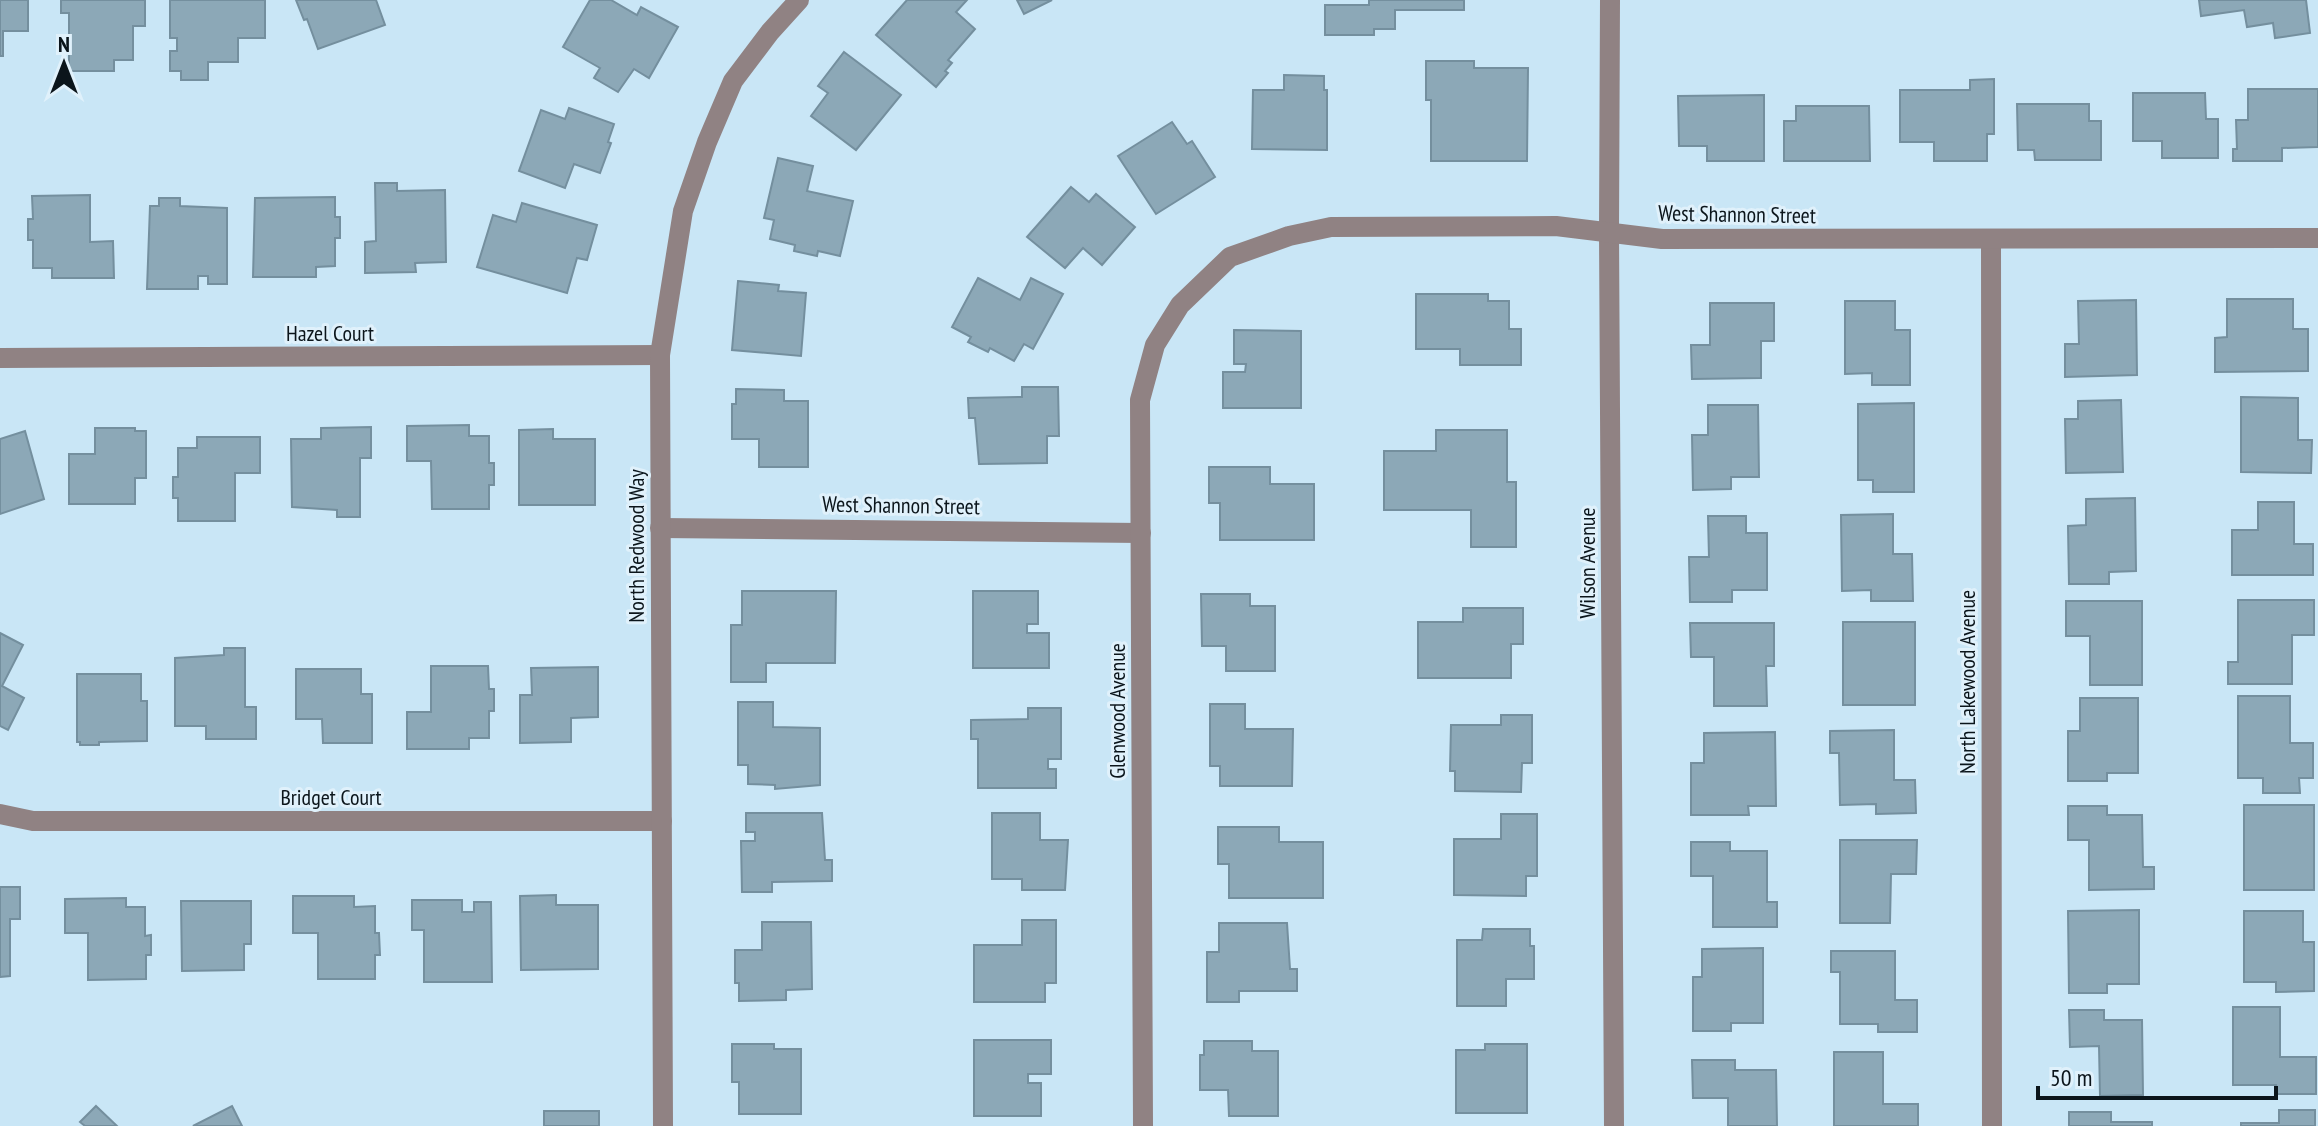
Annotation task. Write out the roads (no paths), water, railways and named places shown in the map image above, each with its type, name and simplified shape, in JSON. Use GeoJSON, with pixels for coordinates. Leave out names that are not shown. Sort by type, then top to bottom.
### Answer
{"type":"FeatureCollection","features":[{"type":"Feature","properties":{"kind":"street","name":"North Redwood Way"},"geometry":{"type":"LineString","coordinates":[[663,1126],[660,355],[683,211],[707,142],[733,81],[799,0]]}},
{"type":"Feature","properties":{"kind":"street","name":"Wilson Avenue"},"geometry":{"type":"LineString","coordinates":[[1610,0],[1614,1126]]}},
{"type":"Feature","properties":{"kind":"street","name":"West Shannon Street"},"geometry":{"type":"LineString","coordinates":[[1180,305],[1230,257],[1289,236],[1331,227],[1556,226],[1662,239],[2318,238]]}},
{"type":"Feature","properties":{"kind":"street","name":"North Lakewood Avenue"},"geometry":{"type":"LineString","coordinates":[[1991,239],[1992,1126]]}},
{"type":"Feature","properties":{"kind":"street","name":"Glenwood Avenue"},"geometry":{"type":"LineString","coordinates":[[1143,1126],[1140,400],[1155,345],[1180,305]]}},
{"type":"Feature","properties":{"kind":"street","name":"Hazel Court"},"geometry":{"type":"LineString","coordinates":[[0,358],[660,355]]}},
{"type":"Feature","properties":{"kind":"street","name":"West Shannon Street"},"geometry":{"type":"LineString","coordinates":[[660,528],[1141,533]]}},
{"type":"Feature","properties":{"kind":"street","name":"Bridget Court"},"geometry":{"type":"LineString","coordinates":[[0,814],[33,821],[662,821]]}}]}
